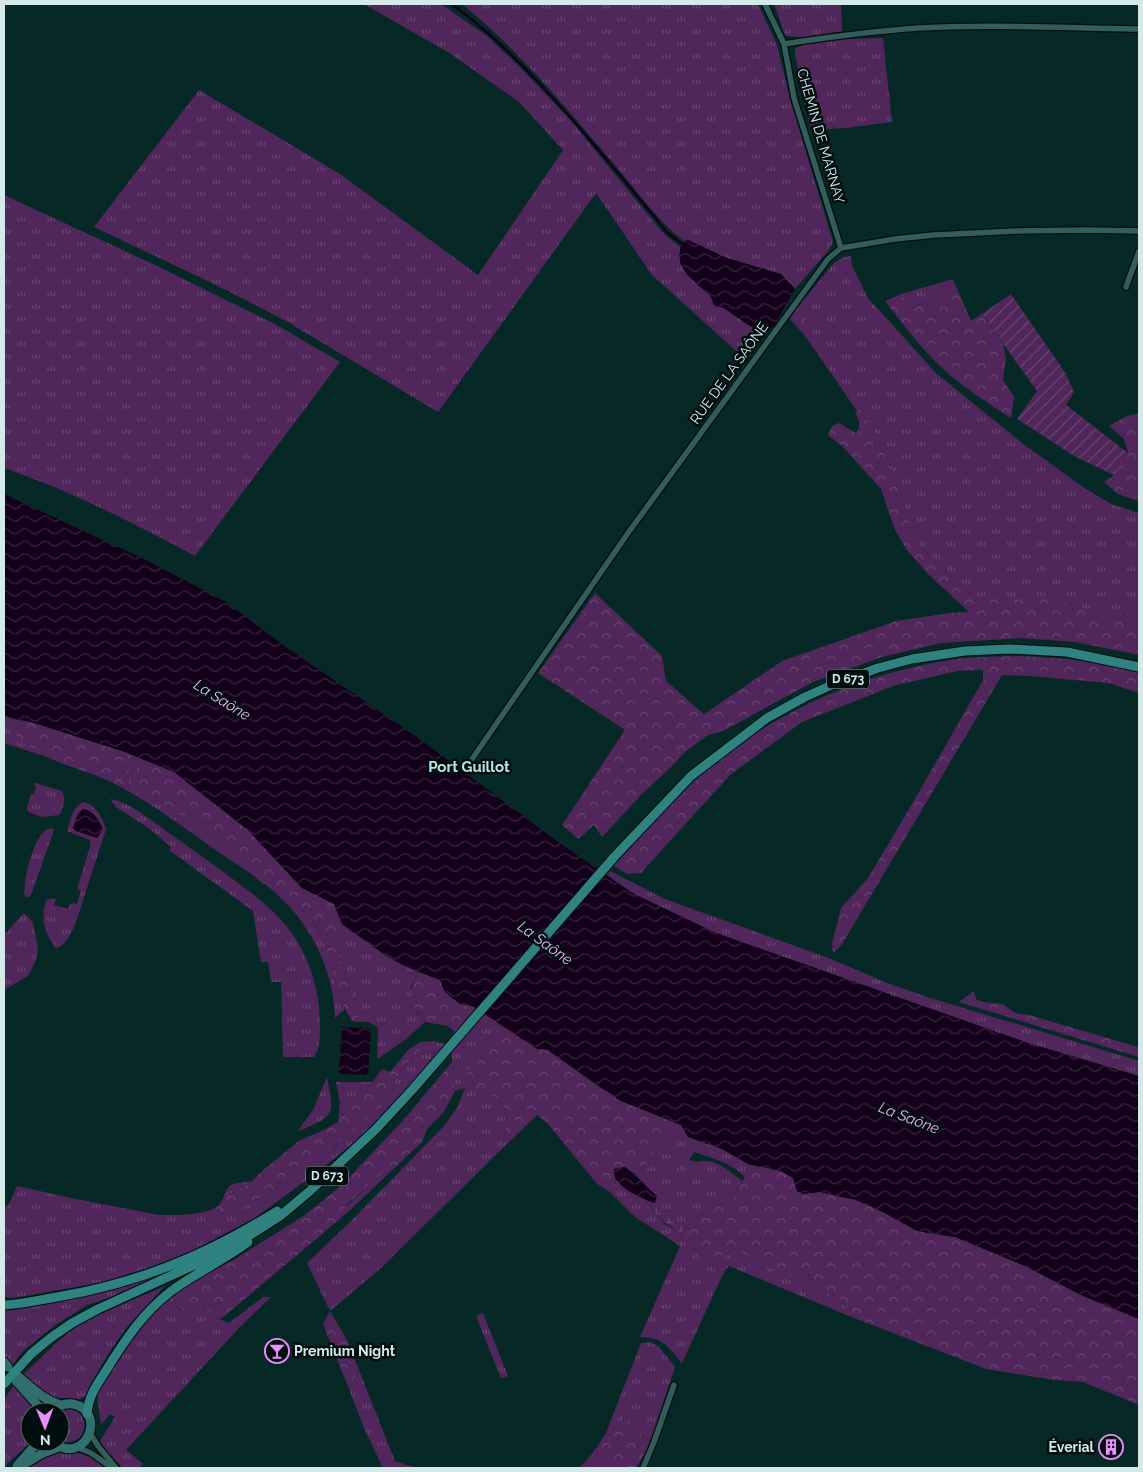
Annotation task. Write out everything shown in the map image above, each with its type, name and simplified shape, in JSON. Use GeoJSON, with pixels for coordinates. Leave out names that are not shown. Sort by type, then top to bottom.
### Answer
{"type":"FeatureCollection","features":[{"type":"Feature","properties":{"kind":"main road","name":"D 673"},"geometry":{"type":"LineString","coordinates":[[4,1384],[31,1354],[72,1323],[221,1252],[280,1216],[311,1190],[376,1129],[615,856],[691,776],[767,718],[805,697],[878,668],[912,659],[965,651],[1010,649],[1067,652],[1139,667]]}},
{"type":"Feature","properties":{"kind":"main road"},"geometry":{"type":"LineString","coordinates":[[4,1304],[23,1303],[85,1292],[157,1271],[193,1257],[231,1238],[311,1190]]}},
{"type":"Feature","properties":{"kind":"main road"},"geometry":{"type":"LineString","coordinates":[[87,1414],[89,1401],[97,1385],[132,1332],[151,1309],[181,1284],[232,1254],[280,1216]]}},
{"type":"Feature","properties":{"kind":"main road"},"geometry":{"type":"LineString","coordinates":[[36,1402],[17,1379],[51,1402]]}},
{"type":"Feature","properties":{"kind":"main road"},"geometry":{"type":"LineString","coordinates":[[70,1404],[83,1409],[91,1426],[90,1433],[82,1444],[70,1449]]}},
{"type":"Feature","properties":{"kind":"main road"},"geometry":{"type":"LineString","coordinates":[[14,1468],[29,1452]]}},
{"type":"Feature","properties":{"kind":"main road"},"geometry":{"type":"LineString","coordinates":[[18,1468],[44,1452]]}},
{"type":"Feature","properties":{"kind":"street","name":"CHEMIN DE MARNAY"},"geometry":{"type":"LineString","coordinates":[[765,4],[784,44],[794,98],[841,248]]}},
{"type":"Feature","properties":{"kind":"street"},"geometry":{"type":"LineString","coordinates":[[784,44],[830,37],[919,28],[1011,26],[1139,29]]}},
{"type":"Feature","properties":{"kind":"street"},"geometry":{"type":"LineString","coordinates":[[841,248],[934,235],[1046,230],[1139,231]]}},
{"type":"Feature","properties":{"kind":"street","name":"RUE DE LA SAÔNE"},"geometry":{"type":"LineString","coordinates":[[470,762],[628,533],[828,259],[841,248]]}},
{"type":"Feature","properties":{"kind":"street"},"geometry":{"type":"LineString","coordinates":[[1126,287],[1139,251]]}},
{"type":"Feature","properties":{"kind":"street"},"geometry":{"type":"LineString","coordinates":[[643,1468],[674,1385]]}},
{"type":"Feature","properties":{"kind":"street"},"geometry":{"type":"LineString","coordinates":[[90,1433],[114,1468]]}},
{"type":"Feature","properties":{"kind":"street"},"geometry":{"type":"LineString","coordinates":[[76,1447],[91,1453],[114,1468]]}},
{"type":"Feature","properties":{"kind":"green space"},"geometry":{"type":"Polygon","coordinates":[[[364,4],[441,4],[487,36],[567,116],[663,233],[680,247],[680,263],[687,275],[712,297],[715,306],[724,308],[761,332],[747,338],[746,360],[652,275],[596,193],[438,412],[286,321],[216,285],[94,227],[199,90],[340,174],[478,275],[563,150],[519,102],[451,54],[364,4]]]}},
{"type":"Feature","properties":{"kind":"green space"},"geometry":{"type":"Polygon","coordinates":[[[462,4],[758,4],[777,45],[790,99],[833,242],[829,250],[795,289],[781,274],[727,258],[688,240],[684,241],[656,215],[523,60],[462,4]]]}},
{"type":"Feature","properties":{"kind":"green space"},"geometry":{"type":"Polygon","coordinates":[[[774,4],[841,4],[842,31],[806,37],[785,35],[774,4]]]}},
{"type":"Feature","properties":{"kind":"green space"},"geometry":{"type":"Polygon","coordinates":[[[883,38],[892,122],[811,130],[795,48],[815,42],[883,38]]]}},
{"type":"Feature","properties":{"kind":"green space"},"geometry":{"type":"Polygon","coordinates":[[[4,195],[155,265],[275,324],[340,362],[195,556],[78,497],[4,468],[4,195]]]}},
{"type":"Feature","properties":{"kind":"green space"},"geometry":{"type":"Polygon","coordinates":[[[851,256],[852,266],[868,298],[936,373],[1022,443],[1083,487],[1111,504],[1139,513],[1139,617],[1125,613],[1121,619],[1106,615],[978,599],[954,580],[943,567],[920,547],[912,535],[905,506],[891,468],[874,431],[861,409],[857,411],[806,337],[806,297],[834,263],[844,257],[851,256]]]}},
{"type":"Feature","properties":{"kind":"green space"},"geometry":{"type":"Polygon","coordinates":[[[953,279],[958,291],[943,292],[937,305],[924,302],[912,308],[901,294],[953,279]]]}},
{"type":"Feature","properties":{"kind":"green space"},"geometry":{"type":"Polygon","coordinates":[[[958,291],[971,321],[982,314],[1003,344],[1006,358],[1003,380],[1014,397],[1011,418],[947,373],[918,342],[885,301],[901,294],[912,308],[924,302],[937,305],[943,292],[958,291]]]}},
{"type":"Feature","properties":{"kind":"green space"},"geometry":{"type":"Polygon","coordinates":[[[1011,294],[1066,374],[1074,392],[1066,405],[1128,453],[1119,472],[1114,475],[1076,457],[1017,419],[1037,391],[982,314],[1011,294]]]}},
{"type":"Feature","properties":{"kind":"green space"},"geometry":{"type":"Polygon","coordinates":[[[806,297],[806,337],[789,318],[806,297]]]}},
{"type":"Feature","properties":{"kind":"green space"},"geometry":{"type":"Polygon","coordinates":[[[861,409],[874,431],[891,468],[905,506],[912,535],[920,547],[943,567],[954,580],[978,599],[1052,598],[1121,619],[1125,613],[1139,617],[1139,655],[1075,642],[1021,638],[941,643],[882,657],[813,682],[723,731],[708,735],[685,752],[602,837],[594,825],[578,839],[562,825],[625,730],[538,673],[595,593],[662,656],[666,681],[704,714],[782,661],[896,621],[969,612],[928,574],[906,549],[895,530],[881,489],[842,446],[828,435],[832,426],[839,423],[856,433],[859,429],[859,421],[855,412],[861,409]]]}},
{"type":"Feature","properties":{"kind":"green space"},"geometry":{"type":"Polygon","coordinates":[[[1139,413],[1139,501],[1118,494],[1104,482],[1119,472],[1128,453],[1124,439],[1109,426],[1127,416],[1139,413]]]}},
{"type":"Feature","properties":{"kind":"green space"},"geometry":{"type":"Polygon","coordinates":[[[1018,656],[1094,662],[1139,673],[1139,693],[1109,683],[1002,675],[841,946],[833,953],[832,944],[841,908],[868,878],[983,680],[983,670],[957,671],[893,686],[802,722],[730,775],[641,873],[627,874],[614,866],[694,781],[734,749],[791,713],[821,698],[883,675],[950,660],[1018,656]]]}},
{"type":"Feature","properties":{"kind":"green space"},"geometry":{"type":"Polygon","coordinates":[[[4,716],[12,719],[11,723],[24,730],[30,745],[50,758],[4,743],[4,716]]]}},
{"type":"Feature","properties":{"kind":"green space"},"geometry":{"type":"Polygon","coordinates":[[[12,719],[31,722],[125,752],[130,761],[128,791],[100,777],[51,759],[34,748],[23,744],[16,736],[23,730],[11,723],[12,719]]]}},
{"type":"Feature","properties":{"kind":"green space"},"geometry":{"type":"Polygon","coordinates":[[[125,752],[148,761],[140,767],[138,796],[174,810],[190,820],[261,881],[128,791],[130,761],[125,752]]]}},
{"type":"Feature","properties":{"kind":"green space"},"geometry":{"type":"Polygon","coordinates":[[[148,761],[174,772],[248,830],[302,888],[334,904],[342,924],[336,945],[357,1008],[359,1022],[352,1021],[344,1006],[319,930],[300,907],[271,882],[263,884],[220,844],[190,820],[174,810],[138,796],[140,766],[148,761]]]}},
{"type":"Feature","properties":{"kind":"green space"},"geometry":{"type":"Polygon","coordinates":[[[33,784],[62,791],[64,803],[59,815],[42,817],[28,812],[27,808],[31,794],[34,794],[36,786],[33,784]]]}},
{"type":"Feature","properties":{"kind":"green space"},"geometry":{"type":"Polygon","coordinates":[[[110,799],[124,803],[140,812],[209,861],[263,902],[288,928],[307,960],[315,983],[319,1008],[320,1034],[318,1049],[314,1057],[283,1057],[281,982],[271,982],[268,962],[261,962],[253,911],[169,850],[171,847],[150,829],[116,807],[110,799]]]}},
{"type":"Feature","properties":{"kind":"green space"},"geometry":{"type":"Polygon","coordinates":[[[84,802],[98,812],[106,829],[75,925],[65,942],[56,948],[46,932],[44,914],[46,901],[51,898],[56,899],[54,905],[68,909],[71,903],[77,904],[81,891],[77,889],[91,843],[90,840],[67,831],[74,810],[84,802]]]}},
{"type":"Feature","properties":{"kind":"green space"},"geometry":{"type":"Polygon","coordinates":[[[51,828],[54,830],[31,895],[25,897],[25,882],[32,852],[40,837],[51,828]]]}},
{"type":"Feature","properties":{"kind":"green space"},"geometry":{"type":"Polygon","coordinates":[[[610,871],[665,899],[831,959],[887,983],[927,997],[1139,1061],[1139,1076],[1028,1043],[716,933],[634,894],[607,875],[610,871]]]}},
{"type":"Feature","properties":{"kind":"green space"},"geometry":{"type":"Polygon","coordinates":[[[271,882],[281,888],[309,916],[323,937],[335,982],[345,1009],[335,1018],[334,1002],[327,972],[315,943],[307,929],[287,904],[263,883],[271,882]]]}},
{"type":"Feature","properties":{"kind":"green space"},"geometry":{"type":"Polygon","coordinates":[[[24,913],[33,922],[38,949],[36,960],[28,976],[4,990],[4,935],[24,913]]]}},
{"type":"Feature","properties":{"kind":"green space"},"geometry":{"type":"Polygon","coordinates":[[[342,924],[388,957],[419,971],[411,987],[417,1012],[425,1022],[405,1040],[377,1059],[378,1028],[369,1022],[359,1022],[357,1008],[336,945],[342,924]]]}},
{"type":"Feature","properties":{"kind":"green space"},"geometry":{"type":"Polygon","coordinates":[[[419,971],[440,980],[453,999],[474,1007],[454,1031],[448,1026],[425,1022],[413,1003],[411,992],[419,971]]]}},
{"type":"Feature","properties":{"kind":"green space"},"geometry":{"type":"Polygon","coordinates":[[[974,991],[976,999],[983,1002],[1003,1004],[1015,1013],[1029,1015],[1138,1047],[1139,1045],[1139,1057],[959,1002],[974,991]]]}},
{"type":"Feature","properties":{"kind":"green space"},"geometry":{"type":"Polygon","coordinates":[[[474,1007],[502,1025],[471,1057],[483,1093],[496,1097],[505,1108],[506,1145],[381,1268],[330,1311],[307,1263],[445,1125],[458,1106],[465,1088],[455,1091],[452,1057],[454,1030],[457,1024],[474,1007]]]}},
{"type":"Feature","properties":{"kind":"green space"},"geometry":{"type":"Polygon","coordinates":[[[502,1025],[548,1050],[621,1101],[682,1125],[676,1133],[656,1147],[651,1160],[636,1175],[625,1167],[614,1169],[616,1186],[610,1192],[597,1184],[548,1124],[537,1115],[506,1145],[505,1108],[496,1097],[483,1093],[468,1083],[467,1077],[471,1057],[502,1025]]]}},
{"type":"Feature","properties":{"kind":"green space"},"geometry":{"type":"Polygon","coordinates":[[[434,1041],[445,1044],[391,1107],[357,1140],[255,1218],[192,1251],[104,1282],[13,1298],[4,1297],[4,1210],[17,1186],[159,1215],[174,1215],[200,1213],[215,1208],[220,1204],[230,1186],[236,1183],[251,1182],[228,1195],[227,1215],[281,1187],[328,1153],[388,1101],[396,1078],[422,1048],[421,1042],[434,1041]]]}},
{"type":"Feature","properties":{"kind":"green space"},"geometry":{"type":"Polygon","coordinates":[[[421,1042],[423,1048],[396,1078],[388,1101],[328,1153],[281,1187],[227,1215],[217,1214],[220,1204],[228,1195],[251,1182],[300,1140],[338,1122],[354,1099],[365,1092],[382,1069],[390,1072],[409,1049],[421,1042]]]}},
{"type":"Feature","properties":{"kind":"green space"},"geometry":{"type":"Polygon","coordinates":[[[452,1062],[455,1091],[443,1113],[427,1129],[422,1142],[388,1174],[383,1173],[345,1206],[347,1213],[221,1319],[211,1316],[209,1310],[203,1305],[183,1310],[165,1299],[189,1282],[237,1258],[305,1215],[342,1185],[407,1116],[452,1062]]]}},
{"type":"Feature","properties":{"kind":"green space"},"geometry":{"type":"Polygon","coordinates":[[[327,1077],[331,1100],[329,1114],[319,1122],[297,1132],[313,1110],[327,1077]]]}},
{"type":"Feature","properties":{"kind":"green space"},"geometry":{"type":"Polygon","coordinates":[[[336,1082],[372,1082],[365,1092],[354,1099],[338,1122],[340,1103],[336,1082]]]}},
{"type":"Feature","properties":{"kind":"green space"},"geometry":{"type":"Polygon","coordinates":[[[682,1125],[688,1137],[722,1149],[748,1164],[745,1177],[727,1165],[694,1152],[689,1160],[715,1163],[742,1181],[731,1200],[701,1215],[685,1227],[673,1220],[661,1207],[657,1196],[636,1175],[651,1160],[656,1147],[676,1133],[682,1125]]]}},
{"type":"Feature","properties":{"kind":"green space"},"geometry":{"type":"Polygon","coordinates":[[[748,1164],[781,1171],[793,1178],[797,1191],[803,1194],[819,1192],[856,1200],[885,1213],[917,1231],[955,1237],[1025,1266],[1083,1296],[1139,1319],[1139,1405],[1083,1382],[1055,1380],[986,1369],[859,1320],[840,1300],[812,1284],[807,1270],[788,1277],[733,1248],[722,1260],[729,1266],[722,1276],[698,1256],[693,1244],[679,1237],[685,1227],[701,1215],[731,1200],[745,1177],[748,1164]]]}},
{"type":"Feature","properties":{"kind":"green space"},"geometry":{"type":"Polygon","coordinates":[[[383,1173],[388,1174],[347,1213],[345,1207],[383,1173]]]}},
{"type":"Feature","properties":{"kind":"green space"},"geometry":{"type":"Polygon","coordinates":[[[615,1178],[626,1189],[646,1200],[666,1225],[681,1233],[679,1237],[693,1244],[698,1256],[722,1276],[682,1363],[660,1341],[640,1337],[680,1246],[635,1217],[610,1192],[616,1186],[615,1178]]]}},
{"type":"Feature","properties":{"kind":"green space"},"geometry":{"type":"Polygon","coordinates":[[[657,1196],[668,1214],[685,1227],[681,1233],[661,1219],[646,1200],[654,1203],[657,1196]]]}},
{"type":"Feature","properties":{"kind":"green space"},"geometry":{"type":"Polygon","coordinates":[[[733,1248],[746,1254],[807,1270],[812,1284],[840,1300],[859,1320],[729,1266],[722,1260],[733,1248]]]}},
{"type":"Feature","properties":{"kind":"green space"},"geometry":{"type":"Polygon","coordinates":[[[168,1271],[111,1297],[87,1305],[54,1326],[22,1352],[12,1366],[4,1357],[4,1310],[168,1271]]]}},
{"type":"Feature","properties":{"kind":"green space"},"geometry":{"type":"Polygon","coordinates":[[[165,1286],[126,1328],[91,1383],[86,1396],[80,1399],[48,1397],[22,1376],[56,1343],[77,1327],[165,1286]]]}},
{"type":"Feature","properties":{"kind":"green space"},"geometry":{"type":"Polygon","coordinates":[[[263,1297],[271,1297],[240,1327],[126,1450],[143,1464],[140,1467],[122,1467],[108,1453],[100,1441],[115,1417],[110,1414],[101,1425],[97,1396],[100,1387],[128,1341],[165,1299],[180,1310],[202,1305],[209,1310],[211,1316],[229,1323],[263,1297]]]}},
{"type":"Feature","properties":{"kind":"green space"},"geometry":{"type":"Polygon","coordinates":[[[330,1311],[347,1340],[359,1370],[349,1389],[323,1324],[330,1311]]]}},
{"type":"Feature","properties":{"kind":"green space"},"geometry":{"type":"Polygon","coordinates":[[[483,1313],[508,1376],[501,1378],[476,1316],[483,1313]]]}},
{"type":"Feature","properties":{"kind":"green space"},"geometry":{"type":"Polygon","coordinates":[[[650,1342],[659,1347],[675,1367],[650,1442],[626,1416],[622,1422],[606,1433],[641,1343],[650,1342]]]}},
{"type":"Feature","properties":{"kind":"green space"},"geometry":{"type":"Polygon","coordinates":[[[359,1370],[395,1461],[416,1468],[383,1468],[364,1428],[349,1389],[359,1370]]]}},
{"type":"Feature","properties":{"kind":"green space"},"geometry":{"type":"Polygon","coordinates":[[[15,1384],[28,1402],[20,1402],[20,1452],[4,1467],[4,1399],[15,1384]]]}},
{"type":"Feature","properties":{"kind":"green space"},"geometry":{"type":"Polygon","coordinates":[[[70,1409],[77,1411],[84,1423],[84,1430],[76,1440],[70,1442],[70,1409]]]}},
{"type":"Feature","properties":{"kind":"green space"},"geometry":{"type":"Polygon","coordinates":[[[626,1416],[650,1442],[636,1468],[611,1468],[598,1459],[597,1447],[606,1433],[622,1422],[626,1416]]]}},
{"type":"Feature","properties":{"kind":"green space"},"geometry":{"type":"Polygon","coordinates":[[[597,1447],[598,1458],[611,1468],[578,1468],[585,1462],[597,1447]]]}},
{"type":"Feature","properties":{"kind":"green space"},"geometry":{"type":"Polygon","coordinates":[[[56,1452],[64,1454],[80,1453],[92,1458],[106,1468],[23,1468],[46,1455],[56,1452]]]}},
{"type":"Feature","properties":{"kind":"water"},"geometry":{"type":"Polygon","coordinates":[[[688,240],[727,258],[781,274],[795,289],[774,326],[761,332],[725,309],[714,305],[710,296],[685,272],[681,265],[679,258],[680,250],[684,241],[688,240]]]}},
{"type":"Feature","properties":{"kind":"water","name":"La Saône"},"geometry":{"type":"Polygon","coordinates":[[[4,494],[146,560],[226,602],[290,650],[417,737],[558,842],[634,894],[716,933],[1028,1043],[1139,1076],[1139,1319],[1083,1296],[1025,1266],[955,1237],[917,1231],[885,1213],[856,1200],[819,1192],[803,1194],[797,1191],[793,1178],[781,1171],[748,1164],[722,1149],[688,1137],[681,1125],[621,1101],[548,1050],[537,1049],[474,1007],[460,1004],[444,991],[440,980],[406,967],[385,955],[342,924],[334,904],[302,888],[248,830],[174,772],[125,752],[31,722],[4,716],[4,494]]]}},
{"type":"Feature","properties":{"kind":"water"},"geometry":{"type":"Polygon","coordinates":[[[83,809],[90,811],[98,819],[103,829],[97,838],[76,831],[73,828],[78,815],[83,809]]]}},
{"type":"Feature","properties":{"kind":"water"},"geometry":{"type":"Polygon","coordinates":[[[342,1027],[369,1028],[371,1031],[368,1073],[366,1075],[342,1074],[339,1072],[342,1027]]]}},
{"type":"Feature","properties":{"kind":"water"},"geometry":{"type":"Polygon","coordinates":[[[625,1167],[657,1196],[655,1203],[632,1193],[622,1186],[615,1176],[614,1169],[625,1167]]]}},
{"type":"Feature","properties":{"kind":"waterway"},"geometry":{"type":"LineString","coordinates":[[451,4],[485,31],[538,82],[588,137],[667,232],[682,244]]}},
{"type":"Feature","properties":{"kind":"place","name":"Premium Night"},"geometry":{"type":"Point","coordinates":[277,1351]}},
{"type":"Feature","properties":{"kind":"place","name":"Éverial"},"geometry":{"type":"Point","coordinates":[1111,1447]}},
{"type":"Feature","properties":{"kind":"district","name":"Port Guillot"},"geometry":{"type":"Point","coordinates":[469,767]}}]}
